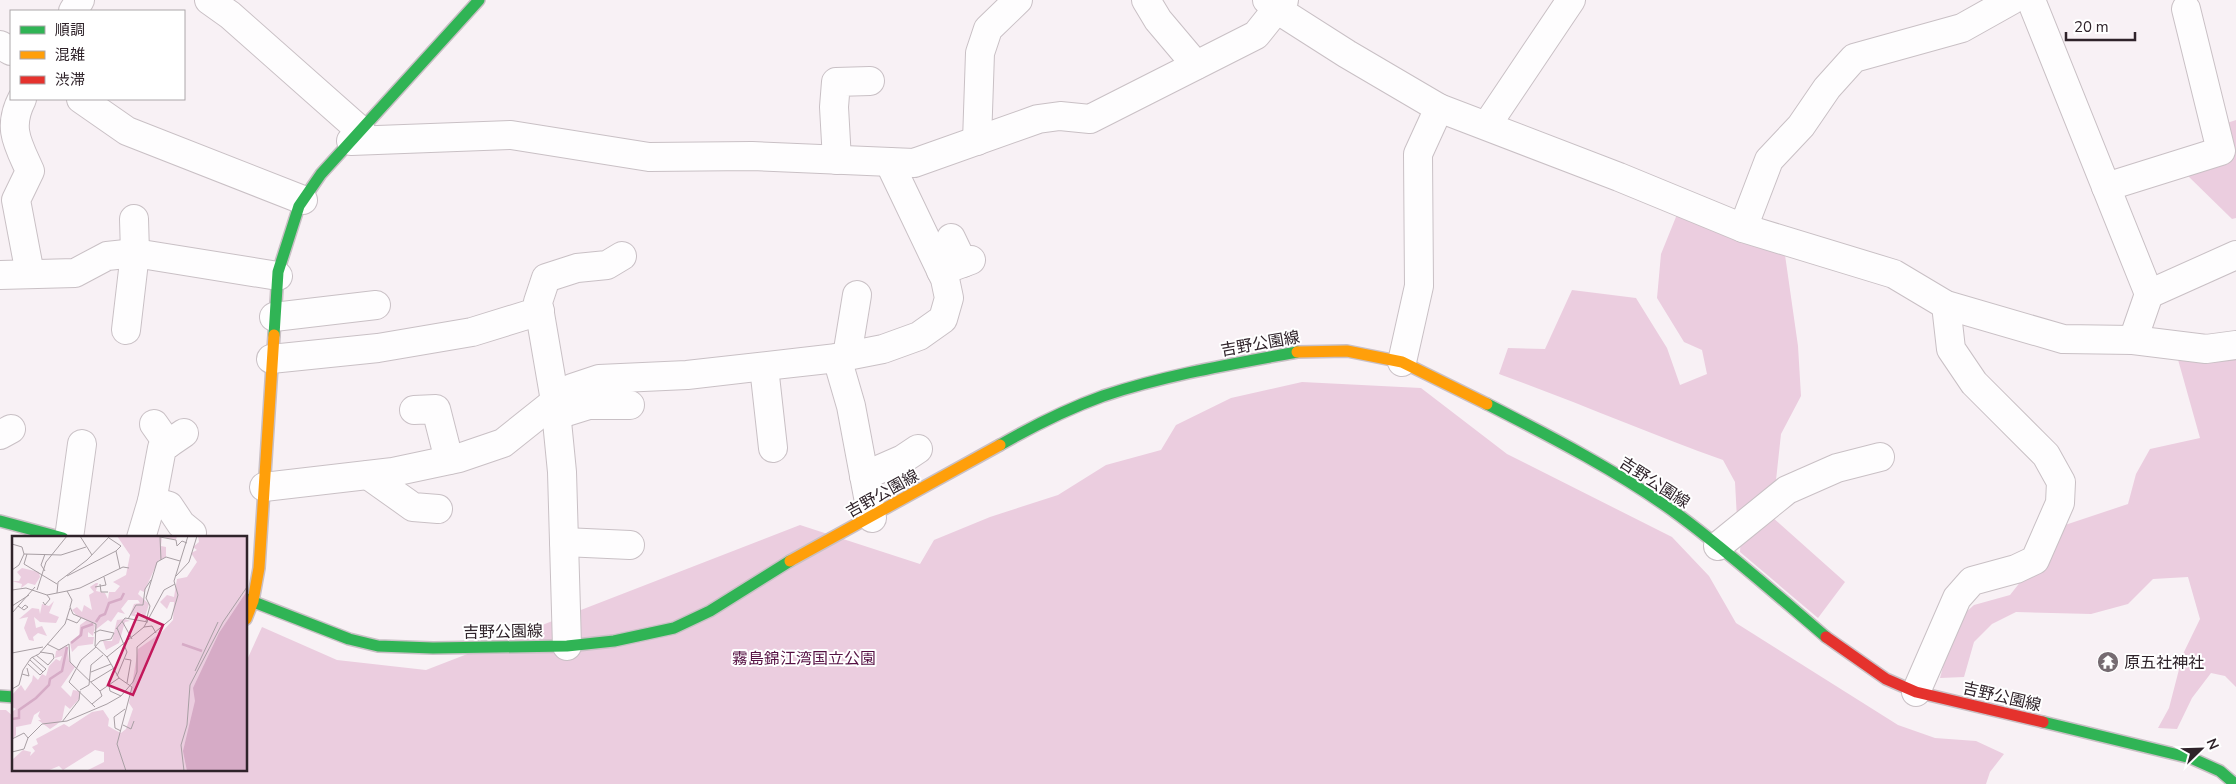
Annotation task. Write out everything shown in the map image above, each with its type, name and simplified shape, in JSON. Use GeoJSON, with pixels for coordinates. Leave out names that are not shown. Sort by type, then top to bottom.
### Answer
{"type":"FeatureCollection","features":[{"type":"Feature","properties":{"kind":"main road"},"geometry":{"type":"LineString","coordinates":[[250,600],[259,568],[271,359],[278,276],[299,206],[321,174],[479,0]]}},
{"type":"Feature","properties":{"kind":"main road","name":"吉野公園線"},"geometry":{"type":"LineString","coordinates":[[250,600],[349,640],[378,646],[433,648],[567,646],[614,641],[674,628],[710,611],[808,551],[872,518],[1039,423],[1104,396],[1197,371],[1302,351],[1347,350],[1402,362],[1496,409],[1603,467],[1679,515],[1836,646],[1886,679],[1916,692],[2161,750],[2221,770],[2235,784]]}},
{"type":"Feature","properties":{"kind":"main road"},"geometry":{"type":"LineString","coordinates":[[0,521],[56,536]]}},
{"type":"Feature","properties":{"kind":"street"},"geometry":{"type":"LineString","coordinates":[[209,0],[230,15],[356,136],[511,135],[649,157],[752,156],[914,164],[1038,120],[1060,116],[1090,119],[1256,35],[1276,3],[1347,54],[1439,108],[1487,125],[1743,228],[1894,274],[1946,305],[2063,339],[2133,340],[2206,349],[2236,345]]}},
{"type":"Feature","properties":{"kind":"street"},"geometry":{"type":"LineString","coordinates":[[977,141],[980,53],[988,29],[1018,0]]}},
{"type":"Feature","properties":{"kind":"street"},"geometry":{"type":"LineString","coordinates":[[1146,0],[1158,20],[1196,65]]}},
{"type":"Feature","properties":{"kind":"street"},"geometry":{"type":"LineString","coordinates":[[1487,125],[1571,0]]}},
{"type":"Feature","properties":{"kind":"street"},"geometry":{"type":"LineString","coordinates":[[1743,228],[1768,160],[1802,126],[1827,88],[1854,58],[1962,28],[2012,0]]}},
{"type":"Feature","properties":{"kind":"street"},"geometry":{"type":"LineString","coordinates":[[2031,0],[2148,294],[2133,340]]}},
{"type":"Feature","properties":{"kind":"street"},"geometry":{"type":"LineString","coordinates":[[2106,188],[2220,150],[2186,9]]}},
{"type":"Feature","properties":{"kind":"street"},"geometry":{"type":"LineString","coordinates":[[837,160],[834,107],[836,82],[870,82]]}},
{"type":"Feature","properties":{"kind":"street"},"geometry":{"type":"LineString","coordinates":[[21,100],[15,112],[14,134],[30,171],[16,200],[30,274]]}},
{"type":"Feature","properties":{"kind":"street"},"geometry":{"type":"LineString","coordinates":[[82,100],[127,131],[303,200]]}},
{"type":"Feature","properties":{"kind":"street"},"geometry":{"type":"LineString","coordinates":[[1402,362],[1419,286],[1418,154],[1439,108]]}},
{"type":"Feature","properties":{"kind":"street"},"geometry":{"type":"LineString","coordinates":[[889,162],[958,265]]}},
{"type":"Feature","properties":{"kind":"street"},"geometry":{"type":"LineString","coordinates":[[126,330],[135,253],[134,219]]}},
{"type":"Feature","properties":{"kind":"street"},"geometry":{"type":"LineString","coordinates":[[264,487],[368,475],[449,460],[503,443],[556,408],[572,388],[599,379],[687,375],[842,357],[882,349],[919,336],[943,319],[958,265],[951,238]]}},
{"type":"Feature","properties":{"kind":"street"},"geometry":{"type":"LineString","coordinates":[[0,275],[75,273],[107,256],[135,253],[278,276]]}},
{"type":"Feature","properties":{"kind":"street"},"geometry":{"type":"LineString","coordinates":[[2148,294],[2236,255]]}},
{"type":"Feature","properties":{"kind":"street"},"geometry":{"type":"LineString","coordinates":[[567,646],[562,472],[556,408],[538,302],[546,278],[577,268],[607,265],[622,256]]}},
{"type":"Feature","properties":{"kind":"street"},"geometry":{"type":"LineString","coordinates":[[857,295],[842,357],[872,518]]}},
{"type":"Feature","properties":{"kind":"street"},"geometry":{"type":"LineString","coordinates":[[274,317],[376,305]]}},
{"type":"Feature","properties":{"kind":"street"},"geometry":{"type":"LineString","coordinates":[[1916,692],[1957,598],[1972,581],[2016,570],[2036,560],[2060,503],[2061,482],[2046,455],[1974,383],[1950,349],[1946,305]]}},
{"type":"Feature","properties":{"kind":"street"},"geometry":{"type":"LineString","coordinates":[[271,359],[378,348],[472,332],[540,311]]}},
{"type":"Feature","properties":{"kind":"street"},"geometry":{"type":"LineString","coordinates":[[764,366],[773,448]]}},
{"type":"Feature","properties":{"kind":"street"},"geometry":{"type":"LineString","coordinates":[[556,408],[589,405],[630,405]]}},
{"type":"Feature","properties":{"kind":"street"},"geometry":{"type":"LineString","coordinates":[[414,410],[436,409],[449,460]]}},
{"type":"Feature","properties":{"kind":"street"},"geometry":{"type":"LineString","coordinates":[[142,536],[152,501],[162,448],[169,434]]}},
{"type":"Feature","properties":{"kind":"street"},"geometry":{"type":"LineString","coordinates":[[69,536],[82,444]]}},
{"type":"Feature","properties":{"kind":"street"},"geometry":{"type":"LineString","coordinates":[[864,476],[903,459],[918,449]]}},
{"type":"Feature","properties":{"kind":"street"},"geometry":{"type":"LineString","coordinates":[[1718,546],[1786,490],[1837,468],[1880,457]]}},
{"type":"Feature","properties":{"kind":"street"},"geometry":{"type":"LineString","coordinates":[[368,475],[413,507],[438,509]]}},
{"type":"Feature","properties":{"kind":"street"},"geometry":{"type":"LineString","coordinates":[[152,501],[169,506],[181,524],[192,533]]}},
{"type":"Feature","properties":{"kind":"street"},"geometry":{"type":"LineString","coordinates":[[564,542],[630,545]]}},
{"type":"Feature","properties":{"kind":"green space"},"geometry":{"type":"Polygon","coordinates":[[[2236,120],[2236,218],[2232,219],[2185,173],[2224,124],[2236,120]]]}},
{"type":"Feature","properties":{"kind":"green space"},"geometry":{"type":"Polygon","coordinates":[[[1680,207],[1785,255],[1798,346],[1801,396],[1781,434],[1772,517],[1845,582],[1818,618],[1740,552],[1741,532],[1737,519],[1735,482],[1723,460],[1499,374],[1508,348],[1545,349],[1572,290],[1636,298],[1667,348],[1680,385],[1707,374],[1702,350],[1684,342],[1657,298],[1661,254],[1680,207]]]}},
{"type":"Feature","properties":{"kind":"green space"},"geometry":{"type":"Polygon","coordinates":[[[2236,353],[2236,687],[2225,676],[2211,673],[2192,698],[2177,729],[2158,728],[2169,708],[2183,654],[2200,619],[2188,577],[2153,579],[2128,604],[2091,614],[2016,612],[1992,624],[1974,642],[1964,677],[1940,678],[1955,622],[1974,605],[2010,595],[2033,566],[2053,529],[2128,504],[2136,474],[2150,449],[2200,438],[2177,356],[2236,353]]]}},
{"type":"Feature","properties":{"kind":"green space","name":"霧島錦江湾国立公園"},"geometry":{"type":"Polygon","coordinates":[[[1302,382],[1421,388],[1507,454],[1672,537],[1709,576],[1736,623],[1898,725],[1935,738],[1976,741],[2004,754],[1990,772],[1986,784],[0,784],[0,710],[6,710],[12,715],[12,772],[248,772],[248,658],[262,627],[337,660],[426,670],[800,525],[920,564],[934,540],[990,517],[1058,495],[1106,465],[1161,450],[1176,425],[1231,398],[1302,382]]]}},
{"type":"Feature","properties":{"kind":"traffic: fast"},"geometry":{"type":"LineString","coordinates":[[274,335],[278,272],[299,206],[321,174],[479,0]]}},
{"type":"Feature","properties":{"kind":"traffic: fast"},"geometry":{"type":"LineString","coordinates":[[1000,445],[1050,418],[1103,396],[1175,376],[1297,352]]}},
{"type":"Feature","properties":{"kind":"traffic: fast"},"geometry":{"type":"LineString","coordinates":[[1487,404],[1586,456],[1658,500],[1718,545],[1826,637]]}},
{"type":"Feature","properties":{"kind":"traffic: fast"},"geometry":{"type":"LineString","coordinates":[[0,521],[56,536]]}},
{"type":"Feature","properties":{"kind":"traffic: fast"},"geometry":{"type":"LineString","coordinates":[[248,600],[349,639],[378,646],[433,648],[567,646],[614,641],[674,628],[710,611],[790,561]]}},
{"type":"Feature","properties":{"kind":"traffic: fast"},"geometry":{"type":"LineString","coordinates":[[0,696],[12,697]]}},
{"type":"Feature","properties":{"kind":"traffic: fast"},"geometry":{"type":"LineString","coordinates":[[2043,722],[2191,758],[2220,771],[2235,784]]}},
{"type":"Feature","properties":{"kind":"traffic: slow"},"geometry":{"type":"LineString","coordinates":[[248,614],[253,601],[259,568],[274,335]]}},
{"type":"Feature","properties":{"kind":"traffic: slow"},"geometry":{"type":"LineString","coordinates":[[1297,352],[1347,351],[1402,362],[1487,404]]}},
{"type":"Feature","properties":{"kind":"traffic: slow"},"geometry":{"type":"LineString","coordinates":[[790,561],[1000,445]]}},
{"type":"Feature","properties":{"kind":"traffic: jam"},"geometry":{"type":"LineString","coordinates":[[1826,637],[1886,679],[1916,692],[2043,722]]}},
{"type":"Feature","properties":{"kind":"place","name":"原五社神社"},"geometry":{"type":"Point","coordinates":[2108,662]}}]}
